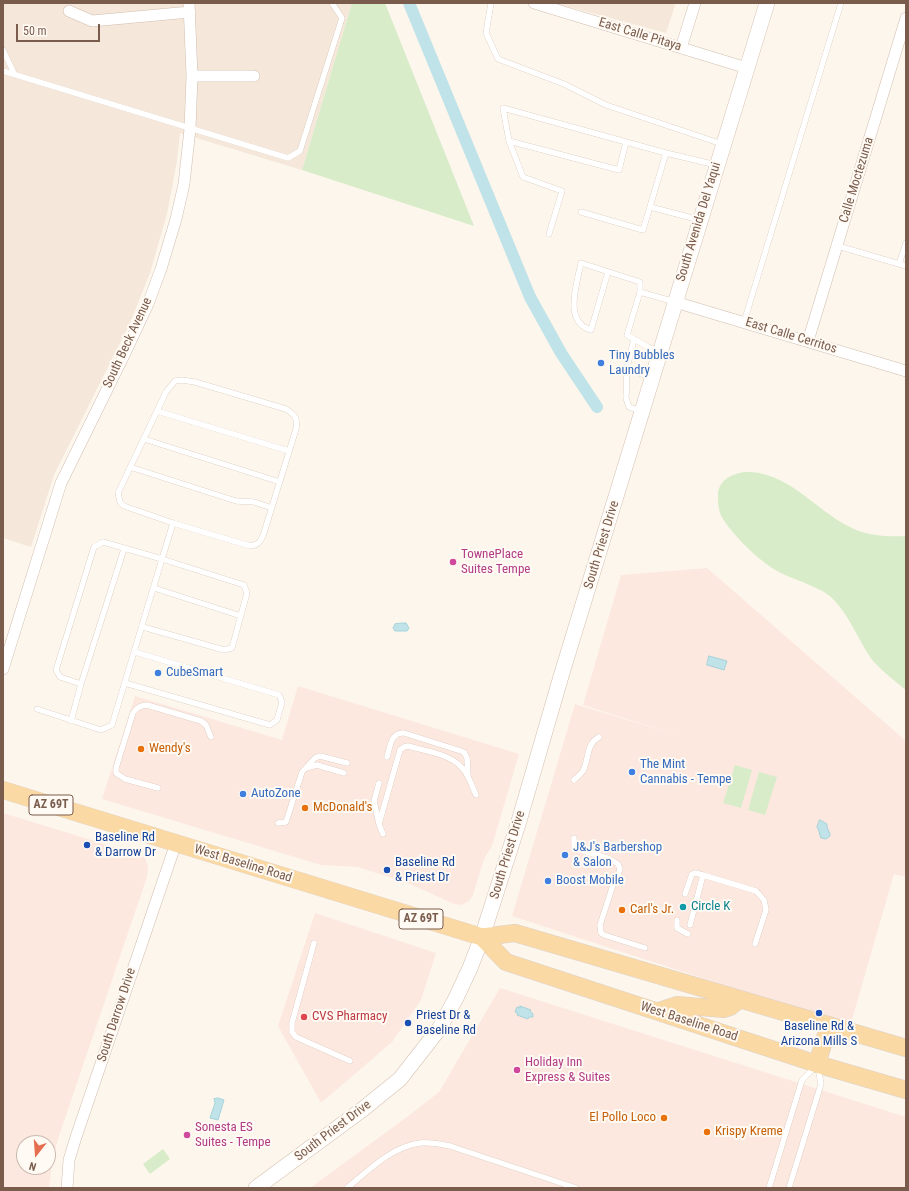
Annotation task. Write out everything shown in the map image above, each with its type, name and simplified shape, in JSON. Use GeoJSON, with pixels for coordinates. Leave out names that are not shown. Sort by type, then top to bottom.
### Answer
{"type":"FeatureCollection","features":[{"type":"Feature","properties":{"kind":"main road","name":"West Baseline Road"},"geometry":{"type":"LineString","coordinates":[[3,790],[482,937],[515,933],[906,1048]]}},
{"type":"Feature","properties":{"kind":"main road","name":"West Baseline Road"},"geometry":{"type":"LineString","coordinates":[[482,937],[506,962],[817,1064],[906,1090]]}},
{"type":"Feature","properties":{"kind":"main road"},"geometry":{"type":"LineString","coordinates":[[659,1012],[677,1005],[724,1009],[730,1007],[740,999]]}},
{"type":"Feature","properties":{"kind":"main road"},"geometry":{"type":"LineString","coordinates":[[817,1064],[829,1025]]}},
{"type":"Feature","properties":{"kind":"street","name":"East Calle Pitaya"},"geometry":{"type":"LineString","coordinates":[[534,3],[747,68]]}},
{"type":"Feature","properties":{"kind":"street"},"geometry":{"type":"LineString","coordinates":[[681,48],[695,3]]}},
{"type":"Feature","properties":{"kind":"street","name":"South Avenida Del Yaqui"},"geometry":{"type":"LineString","coordinates":[[633,442],[701,220],[716,165],[767,3]]}},
{"type":"Feature","properties":{"kind":"street","name":"South Beck Avenue"},"geometry":{"type":"LineString","coordinates":[[3,669],[61,483],[135,331],[161,269],[176,219],[184,184],[190,129],[192,76],[190,7]]}},
{"type":"Feature","properties":{"kind":"street"},"geometry":{"type":"LineString","coordinates":[[70,11],[92,21],[190,7]]}},
{"type":"Feature","properties":{"kind":"street","name":"Calle Moctezuma"},"geometry":{"type":"LineString","coordinates":[[808,341],[906,18]]}},
{"type":"Feature","properties":{"kind":"street"},"geometry":{"type":"LineString","coordinates":[[192,76],[254,76]]}},
{"type":"Feature","properties":{"kind":"street","name":"East Calle Cerritos"},"geometry":{"type":"LineString","coordinates":[[675,302],[906,370]]}},
{"type":"Feature","properties":{"kind":"street","name":"South Priest Drive"},"geometry":{"type":"LineString","coordinates":[[256,1188],[363,1109],[400,1079],[438,1029],[456,998],[482,937],[523,807],[562,673],[633,442]]}},
{"type":"Feature","properties":{"kind":"street","name":"South Darrow Drive"},"geometry":{"type":"LineString","coordinates":[[67,1188],[69,1160],[76,1137],[176,843]]}},
{"type":"Feature","properties":{"kind":"lane"},"geometry":{"type":"LineString","coordinates":[[3,71],[288,158],[300,151],[342,18],[332,3]]}},
{"type":"Feature","properties":{"kind":"lane"},"geometry":{"type":"LineString","coordinates":[[491,3],[486,34],[498,59],[564,84],[606,104],[723,144]]}},
{"type":"Feature","properties":{"kind":"lane"},"geometry":{"type":"LineString","coordinates":[[744,322],[841,3]]}},
{"type":"Feature","properties":{"kind":"lane"},"geometry":{"type":"LineString","coordinates":[[3,50],[15,74]]}},
{"type":"Feature","properties":{"kind":"lane"},"geometry":{"type":"LineString","coordinates":[[549,234],[562,191],[523,177],[509,141],[503,108],[666,153],[716,165]]}},
{"type":"Feature","properties":{"kind":"lane"},"geometry":{"type":"LineString","coordinates":[[509,141],[619,170],[626,142]]}},
{"type":"Feature","properties":{"kind":"lane"},"geometry":{"type":"LineString","coordinates":[[581,212],[643,230],[666,153]]}},
{"type":"Feature","properties":{"kind":"lane"},"geometry":{"type":"LineString","coordinates":[[650,207],[701,220]]}},
{"type":"Feature","properties":{"kind":"lane"},"geometry":{"type":"LineString","coordinates":[[900,264],[906,243]]}},
{"type":"Feature","properties":{"kind":"lane"},"geometry":{"type":"LineString","coordinates":[[838,246],[906,266]]}},
{"type":"Feature","properties":{"kind":"lane"},"geometry":{"type":"LineString","coordinates":[[608,272],[591,330],[584,328],[575,315],[574,302],[581,264],[608,272],[640,282],[640,292],[627,335],[648,347],[660,351]]}},
{"type":"Feature","properties":{"kind":"lane"},"geometry":{"type":"LineString","coordinates":[[640,292],[675,302]]}},
{"type":"Feature","properties":{"kind":"lane"},"geometry":{"type":"LineString","coordinates":[[634,339],[627,368],[626,398],[628,407],[642,412]]}},
{"type":"Feature","properties":{"kind":"lane"},"geometry":{"type":"LineString","coordinates":[[627,368],[652,378]]}},
{"type":"Feature","properties":{"kind":"lane"},"geometry":{"type":"LineString","coordinates":[[182,380],[286,409],[293,414],[298,422],[260,542],[255,546],[250,546],[173,523],[124,506],[120,502],[118,493],[144,439],[171,384],[182,380]]}},
{"type":"Feature","properties":{"kind":"lane"},"geometry":{"type":"LineString","coordinates":[[157,411],[289,452]]}},
{"type":"Feature","properties":{"kind":"lane"},"geometry":{"type":"LineString","coordinates":[[144,439],[280,482]]}},
{"type":"Feature","properties":{"kind":"lane"},"geometry":{"type":"LineString","coordinates":[[130,467],[236,501],[254,502],[272,508]]}},
{"type":"Feature","properties":{"kind":"lane"},"geometry":{"type":"LineString","coordinates":[[38,709],[101,730],[112,725],[143,627],[173,523]]}},
{"type":"Feature","properties":{"kind":"lane"},"geometry":{"type":"LineString","coordinates":[[81,684],[60,677],[56,670],[94,547],[103,542],[244,585],[247,593],[232,648],[224,650],[143,627]]}},
{"type":"Feature","properties":{"kind":"lane"},"geometry":{"type":"LineString","coordinates":[[71,721],[81,684],[124,549]]}},
{"type":"Feature","properties":{"kind":"lane"},"geometry":{"type":"LineString","coordinates":[[154,588],[241,616]]}},
{"type":"Feature","properties":{"kind":"lane"},"geometry":{"type":"LineString","coordinates":[[125,683],[270,725],[277,720],[282,702],[278,695],[135,652]]}},
{"type":"Feature","properties":{"kind":"lane"},"geometry":{"type":"LineString","coordinates":[[158,788],[125,779],[116,773],[116,768],[135,709],[147,705],[201,722],[206,725],[211,737]]}},
{"type":"Feature","properties":{"kind":"lane"},"geometry":{"type":"LineString","coordinates":[[387,757],[394,736],[399,732],[404,733],[464,752],[467,758],[469,778]]}},
{"type":"Feature","properties":{"kind":"lane"},"geometry":{"type":"LineString","coordinates":[[574,780],[583,772],[590,745],[593,740],[599,737]]}},
{"type":"Feature","properties":{"kind":"lane"},"geometry":{"type":"LineString","coordinates":[[379,824],[400,750],[404,747],[408,746],[450,759],[458,764],[469,778],[476,794]]}},
{"type":"Feature","properties":{"kind":"lane"},"geometry":{"type":"LineString","coordinates":[[278,823],[286,822],[302,772],[315,758],[320,756],[347,763]]}},
{"type":"Feature","properties":{"kind":"lane"},"geometry":{"type":"LineString","coordinates":[[306,768],[317,765],[344,773]]}},
{"type":"Feature","properties":{"kind":"lane"},"geometry":{"type":"LineString","coordinates":[[379,783],[374,801],[382,834]]}},
{"type":"Feature","properties":{"kind":"lane"},"geometry":{"type":"LineString","coordinates":[[574,838],[574,848],[610,859],[618,864],[620,869],[617,878],[612,885],[600,925],[601,933],[604,936],[645,948]]}},
{"type":"Feature","properties":{"kind":"lane"},"geometry":{"type":"LineString","coordinates":[[685,894],[692,874],[695,873],[756,891],[764,900],[766,910],[755,944]]}},
{"type":"Feature","properties":{"kind":"lane"},"geometry":{"type":"LineString","coordinates":[[690,926],[703,875]]}},
{"type":"Feature","properties":{"kind":"lane"},"geometry":{"type":"LineString","coordinates":[[677,920],[677,928],[688,934]]}},
{"type":"Feature","properties":{"kind":"lane"},"geometry":{"type":"LineString","coordinates":[[314,942],[292,1023],[292,1032],[296,1037],[350,1061]]}},
{"type":"Feature","properties":{"kind":"lane"},"geometry":{"type":"LineString","coordinates":[[768,1188],[802,1080],[817,1064]]}},
{"type":"Feature","properties":{"kind":"lane"},"geometry":{"type":"LineString","coordinates":[[789,1188],[821,1084],[817,1064]]}},
{"type":"Feature","properties":{"kind":"lane"},"geometry":{"type":"LineString","coordinates":[[347,1188],[389,1156],[409,1146],[420,1143],[438,1143],[576,1188]]}},
{"type":"Feature","properties":{"kind":"shaded area"},"geometry":{"type":"Polygon","coordinates":[[[3,3],[352,3],[302,170],[180,133],[177,161],[167,214],[150,273],[130,323],[54,475],[31,547],[3,538],[3,3]]]}},
{"type":"Feature","properties":{"kind":"shaded area"},"geometry":{"type":"Polygon","coordinates":[[[554,3],[676,3],[666,33],[554,3]]]}},
{"type":"Feature","properties":{"kind":"shaded area"},"geometry":{"type":"Polygon","coordinates":[[[707,568],[906,741],[906,877],[894,874],[851,1023],[754,995],[512,916],[575,704],[680,736],[583,705],[621,575],[707,568]]]}},
{"type":"Feature","properties":{"kind":"shaded area"},"geometry":{"type":"Polygon","coordinates":[[[298,686],[519,754],[492,846],[484,859],[473,895],[469,901],[462,905],[454,904],[410,884],[358,867],[321,865],[102,799],[135,696],[282,740],[298,686]]]}},
{"type":"Feature","properties":{"kind":"shaded area"},"geometry":{"type":"Polygon","coordinates":[[[3,813],[137,854],[145,858],[148,867],[147,877],[56,1147],[56,1135],[16,1135],[16,1175],[51,1175],[49,1188],[3,1188],[3,813]]]}},
{"type":"Feature","properties":{"kind":"shaded area"},"geometry":{"type":"Polygon","coordinates":[[[315,913],[436,953],[421,1000],[392,1042],[321,1103],[278,1026],[315,913]]]}},
{"type":"Feature","properties":{"kind":"shaded area"},"geometry":{"type":"Polygon","coordinates":[[[500,988],[906,1117],[906,1188],[310,1188],[439,1092],[500,988]]]}},
{"type":"Feature","properties":{"kind":"green space"},"geometry":{"type":"Polygon","coordinates":[[[352,3],[385,3],[474,226],[302,170],[352,3]]]}},
{"type":"Feature","properties":{"kind":"green space"},"geometry":{"type":"Polygon","coordinates":[[[744,472],[761,473],[787,484],[840,522],[858,531],[878,535],[906,536],[906,690],[873,661],[848,619],[832,598],[823,591],[775,570],[758,558],[728,526],[719,510],[719,488],[728,478],[744,472]]]}},
{"type":"Feature","properties":{"kind":"green space"},"geometry":{"type":"Polygon","coordinates":[[[735,765],[752,770],[741,808],[723,803],[735,765]]]}},
{"type":"Feature","properties":{"kind":"green space"},"geometry":{"type":"Polygon","coordinates":[[[759,772],[777,777],[765,815],[748,810],[759,772]]]}},
{"type":"Feature","properties":{"kind":"green space"},"geometry":{"type":"Polygon","coordinates":[[[163,1149],[170,1159],[150,1174],[143,1164],[163,1149]]]}},
{"type":"Feature","properties":{"kind":"water"},"geometry":{"type":"Polygon","coordinates":[[[406,623],[409,628],[407,631],[395,631],[393,628],[395,624],[406,623]]]}},
{"type":"Feature","properties":{"kind":"water"},"geometry":{"type":"Polygon","coordinates":[[[709,656],[727,661],[724,670],[707,665],[709,656]]]}},
{"type":"Feature","properties":{"kind":"water"},"geometry":{"type":"Polygon","coordinates":[[[820,820],[827,824],[830,836],[826,839],[821,838],[817,827],[820,820]]]}},
{"type":"Feature","properties":{"kind":"water"},"geometry":{"type":"Polygon","coordinates":[[[520,1006],[531,1010],[530,1011],[533,1014],[533,1017],[529,1017],[528,1019],[517,1015],[518,1013],[515,1012],[517,1007],[520,1008],[520,1006]]]}},
{"type":"Feature","properties":{"kind":"water"},"geometry":{"type":"Polygon","coordinates":[[[218,1098],[224,1100],[218,1120],[210,1118],[215,1103],[214,1099],[218,1098]]]}},
{"type":"Feature","properties":{"kind":"waterway"},"geometry":{"type":"LineString","coordinates":[[409,3],[530,297],[561,353],[597,407]]}},
{"type":"Feature","properties":{"kind":"place","name":"Tiny Bubbles Laundry"},"geometry":{"type":"Point","coordinates":[601,363]}},
{"type":"Feature","properties":{"kind":"place","name":"TownePlace Suites Tempe"},"geometry":{"type":"Point","coordinates":[453,562]}},
{"type":"Feature","properties":{"kind":"place","name":"CubeSmart"},"geometry":{"type":"Point","coordinates":[158,673]}},
{"type":"Feature","properties":{"kind":"place","name":"Wendy's"},"geometry":{"type":"Point","coordinates":[141,749]}},
{"type":"Feature","properties":{"kind":"place","name":"The Mint Cannabis - Tempe"},"geometry":{"type":"Point","coordinates":[632,772]}},
{"type":"Feature","properties":{"kind":"place","name":"AutoZone"},"geometry":{"type":"Point","coordinates":[243,794]}},
{"type":"Feature","properties":{"kind":"place","name":"McDonald's"},"geometry":{"type":"Point","coordinates":[305,808]}},
{"type":"Feature","properties":{"kind":"place","name":"Baseline Rd & Darrow Dr"},"geometry":{"type":"Point","coordinates":[87,845]}},
{"type":"Feature","properties":{"kind":"place","name":"J&J's Barbershop & Salon"},"geometry":{"type":"Point","coordinates":[565,855]}},
{"type":"Feature","properties":{"kind":"place","name":"Baseline Rd & Priest Dr"},"geometry":{"type":"Point","coordinates":[387,870]}},
{"type":"Feature","properties":{"kind":"place","name":"Boost Mobile"},"geometry":{"type":"Point","coordinates":[548,881]}},
{"type":"Feature","properties":{"kind":"place","name":"Circle K"},"geometry":{"type":"Point","coordinates":[683,907]}},
{"type":"Feature","properties":{"kind":"place","name":"Carl's Jr."},"geometry":{"type":"Point","coordinates":[622,910]}},
{"type":"Feature","properties":{"kind":"place","name":"Baseline Rd & Arizona Mills S"},"geometry":{"type":"Point","coordinates":[819,1013]}},
{"type":"Feature","properties":{"kind":"place","name":"CVS Pharmacy"},"geometry":{"type":"Point","coordinates":[304,1017]}},
{"type":"Feature","properties":{"kind":"place","name":"Priest Dr & Baseline Rd"},"geometry":{"type":"Point","coordinates":[408,1023]}},
{"type":"Feature","properties":{"kind":"place","name":"Holiday Inn Express & Suites"},"geometry":{"type":"Point","coordinates":[517,1070]}},
{"type":"Feature","properties":{"kind":"place","name":"El Pollo Loco"},"geometry":{"type":"Point","coordinates":[664,1118]}},
{"type":"Feature","properties":{"kind":"place","name":"Krispy Kreme"},"geometry":{"type":"Point","coordinates":[707,1132]}},
{"type":"Feature","properties":{"kind":"place","name":"Sonesta ES Suites - Tempe"},"geometry":{"type":"Point","coordinates":[187,1135]}}]}
